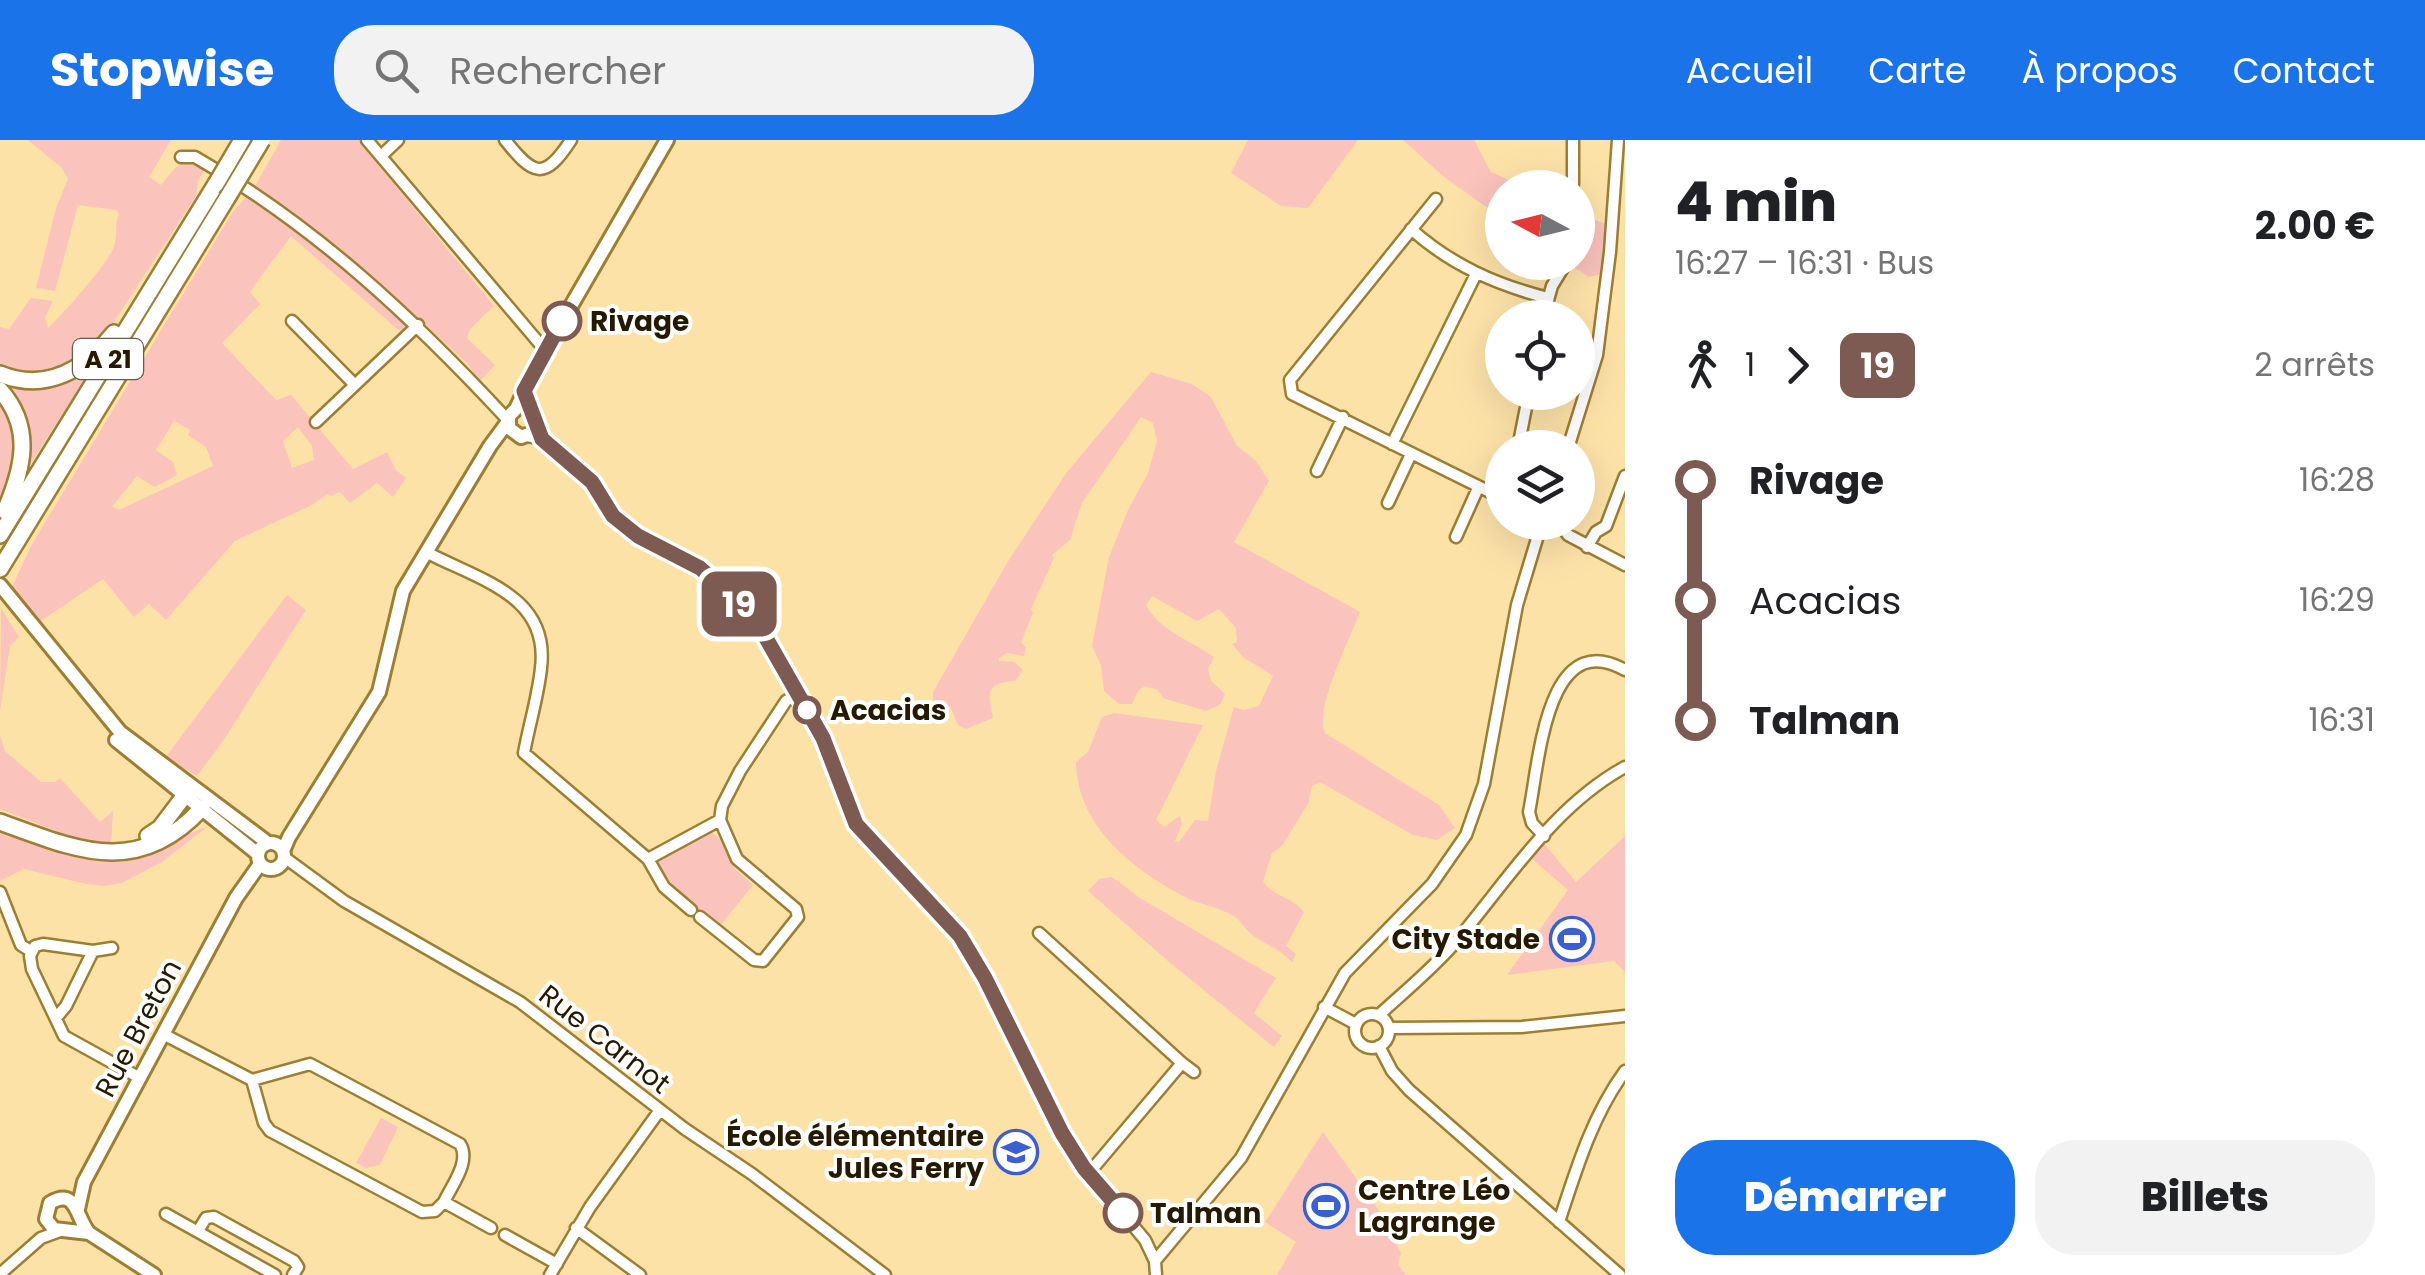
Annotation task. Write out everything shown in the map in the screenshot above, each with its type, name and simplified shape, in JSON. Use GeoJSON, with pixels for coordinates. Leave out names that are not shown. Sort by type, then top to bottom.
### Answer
{"type":"FeatureCollection","features":[{"type":"Feature","properties":{"kind":"highway","name":"A 21"},"geometry":{"type":"LineString","coordinates":[[0,535],[242,140]]}},
{"type":"Feature","properties":{"kind":"highway","name":"A 21"},"geometry":{"type":"LineString","coordinates":[[0,569],[262,140]]}},
{"type":"Feature","properties":{"kind":"highway"},"geometry":{"type":"LineString","coordinates":[[0,374],[16,380],[44,381],[76,370],[103,347],[155,284]]}},
{"type":"Feature","properties":{"kind":"highway"},"geometry":{"type":"LineString","coordinates":[[0,390],[16,412],[23,444],[17,480],[0,523]]}},
{"type":"Feature","properties":{"kind":"highway"},"geometry":{"type":"LineString","coordinates":[[0,818],[71,841],[109,848],[150,835],[185,795]]}},
{"type":"Feature","properties":{"kind":"highway"},"geometry":{"type":"LineString","coordinates":[[0,818],[70,847],[110,854],[162,838],[206,804]]}},
{"type":"Feature","properties":{"kind":"main road","name":"Rue Breton"},"geometry":{"type":"LineString","coordinates":[[71,1222],[84,1182],[236,898],[289,836],[379,692],[400,598],[667,140]]}},
{"type":"Feature","properties":{"kind":"main road"},"geometry":{"type":"LineString","coordinates":[[524,391],[534,418]]}},
{"type":"Feature","properties":{"kind":"main road"},"geometry":{"type":"LineString","coordinates":[[522,436],[511,432],[509,415],[534,418]]}},
{"type":"Feature","properties":{"kind":"main road"},"geometry":{"type":"LineString","coordinates":[[493,441],[522,436],[534,418]]}},
{"type":"Feature","properties":{"kind":"main road"},"geometry":{"type":"LineString","coordinates":[[0,586],[120,732],[272,854]]}},
{"type":"Feature","properties":{"kind":"main road"},"geometry":{"type":"LineString","coordinates":[[0,598],[114,738],[185,795],[238,821],[272,854]]}},
{"type":"Feature","properties":{"kind":"main road","name":"Rue Breton"},"geometry":{"type":"LineString","coordinates":[[60,1197],[84,1182]]}},
{"type":"Feature","properties":{"kind":"main road"},"geometry":{"type":"LineString","coordinates":[[71,1222],[71,1200],[60,1197],[50,1202],[46,1220],[71,1222],[154,1275]]}},
{"type":"Feature","properties":{"kind":"street"},"geometry":{"type":"LineString","coordinates":[[367,140],[545,350]]}},
{"type":"Feature","properties":{"kind":"street"},"geometry":{"type":"LineString","coordinates":[[381,156],[398,140]]}},
{"type":"Feature","properties":{"kind":"street"},"geometry":{"type":"LineString","coordinates":[[505,140],[526,166],[542,170],[552,167],[571,140]]}},
{"type":"Feature","properties":{"kind":"street"},"geometry":{"type":"LineString","coordinates":[[1573,140],[1573,170]]}},
{"type":"Feature","properties":{"kind":"street"},"geometry":{"type":"LineString","coordinates":[[1574,430],[1597,355],[1618,140]]}},
{"type":"Feature","properties":{"kind":"street"},"geometry":{"type":"LineString","coordinates":[[181,157],[196,158],[276,207],[418,325],[509,415]]}},
{"type":"Feature","properties":{"kind":"street"},"geometry":{"type":"LineString","coordinates":[[1436,199],[1290,380],[1292,394],[1485,491]]}},
{"type":"Feature","properties":{"kind":"street"},"geometry":{"type":"LineString","coordinates":[[1412,229],[1425,242],[1476,274],[1548,298],[1556,280]]}},
{"type":"Feature","properties":{"kind":"street"},"geometry":{"type":"LineString","coordinates":[[1610,252],[1625,254]]}},
{"type":"Feature","properties":{"kind":"street"},"geometry":{"type":"LineString","coordinates":[[1392,444],[1476,274]]}},
{"type":"Feature","properties":{"kind":"street"},"geometry":{"type":"LineString","coordinates":[[292,321],[355,384]]}},
{"type":"Feature","properties":{"kind":"street"},"geometry":{"type":"LineString","coordinates":[[316,422],[418,325]]}},
{"type":"Feature","properties":{"kind":"street"},"geometry":{"type":"LineString","coordinates":[[1317,471],[1343,417]]}},
{"type":"Feature","properties":{"kind":"street"},"geometry":{"type":"LineString","coordinates":[[534,418],[542,439],[592,482],[613,516],[625,527],[700,568],[762,631],[831,754],[856,824],[960,936],[1062,1133],[1090,1174],[1145,1240],[1155,1261],[1156,1275]]}},
{"type":"Feature","properties":{"kind":"street"},"geometry":{"type":"LineString","coordinates":[[522,436],[542,439]]}},
{"type":"Feature","properties":{"kind":"street"},"geometry":{"type":"LineString","coordinates":[[1388,502],[1411,454]]}},
{"type":"Feature","properties":{"kind":"street"},"geometry":{"type":"LineString","coordinates":[[1587,547],[1596,532],[1606,526],[1625,476]]}},
{"type":"Feature","properties":{"kind":"street"},"geometry":{"type":"LineString","coordinates":[[1456,537],[1478,488]]}},
{"type":"Feature","properties":{"kind":"street"},"geometry":{"type":"LineString","coordinates":[[1155,1261],[1241,1158],[1345,973],[1432,884],[1466,835],[1484,784],[1523,578],[1536,540]]}},
{"type":"Feature","properties":{"kind":"street"},"geometry":{"type":"LineString","coordinates":[[1576,540],[1625,565]]}},
{"type":"Feature","properties":{"kind":"street"},"geometry":{"type":"LineString","coordinates":[[426,552],[518,600],[539,628],[542,650],[524,753],[648,859],[664,887],[754,960],[764,961],[798,917],[796,908],[737,858],[720,820],[722,806],[786,701],[798,694]]}},
{"type":"Feature","properties":{"kind":"street"},"geometry":{"type":"LineString","coordinates":[[1544,836],[1532,823],[1529,812],[1555,691],[1567,673],[1584,662],[1603,660],[1625,670]]}},
{"type":"Feature","properties":{"kind":"street"},"geometry":{"type":"LineString","coordinates":[[1380,1015],[1389,1028],[1387,1038],[1380,1046],[1360,1043],[1356,1024],[1364,1016],[1380,1015],[1452,946],[1572,804],[1625,767]]}},
{"type":"Feature","properties":{"kind":"street"},"geometry":{"type":"LineString","coordinates":[[648,859],[720,820]]}},
{"type":"Feature","properties":{"kind":"street","name":"Rue Carnot"},"geometry":{"type":"LineString","coordinates":[[272,854],[344,902],[520,1002],[885,1275]]}},
{"type":"Feature","properties":{"kind":"street"},"geometry":{"type":"LineString","coordinates":[[0,892],[21,945],[32,952]]}},
{"type":"Feature","properties":{"kind":"street"},"geometry":{"type":"LineString","coordinates":[[1040,932],[1194,1072]]}},
{"type":"Feature","properties":{"kind":"street"},"geometry":{"type":"LineString","coordinates":[[112,948],[93,951],[36,946],[32,969],[64,1036],[140,1078]]}},
{"type":"Feature","properties":{"kind":"street"},"geometry":{"type":"LineString","coordinates":[[56,1018],[93,951]]}},
{"type":"Feature","properties":{"kind":"street"},"geometry":{"type":"LineString","coordinates":[[1324,1006],[1356,1024]]}},
{"type":"Feature","properties":{"kind":"street"},"geometry":{"type":"LineString","coordinates":[[1389,1028],[1522,1027],[1625,1016]]}},
{"type":"Feature","properties":{"kind":"street"},"geometry":{"type":"LineString","coordinates":[[164,1034],[252,1080],[310,1064],[460,1144],[464,1159],[444,1202],[435,1211],[422,1212],[270,1131],[252,1080]]}},
{"type":"Feature","properties":{"kind":"street"},"geometry":{"type":"LineString","coordinates":[[1380,1046],[1392,1071],[1408,1090],[1620,1275]]}},
{"type":"Feature","properties":{"kind":"street"},"geometry":{"type":"LineString","coordinates":[[1090,1174],[1182,1063]]}},
{"type":"Feature","properties":{"kind":"street"},"geometry":{"type":"LineString","coordinates":[[1558,1222],[1584,1145],[1625,1071]]}},
{"type":"Feature","properties":{"kind":"street"},"geometry":{"type":"LineString","coordinates":[[550,1275],[576,1228],[660,1110]]}},
{"type":"Feature","properties":{"kind":"street"},"geometry":{"type":"LineString","coordinates":[[444,1202],[491,1228]]}},
{"type":"Feature","properties":{"kind":"street"},"geometry":{"type":"LineString","coordinates":[[166,1214],[276,1275]]}},
{"type":"Feature","properties":{"kind":"street"},"geometry":{"type":"LineString","coordinates":[[198,1231],[206,1218],[214,1217],[294,1261],[298,1267],[294,1275]]}},
{"type":"Feature","properties":{"kind":"street"},"geometry":{"type":"LineString","coordinates":[[41,1238],[46,1220]]}},
{"type":"Feature","properties":{"kind":"street"},"geometry":{"type":"LineString","coordinates":[[0,1274],[41,1238],[71,1222]]}},
{"type":"Feature","properties":{"kind":"street"},"geometry":{"type":"LineString","coordinates":[[576,1228],[640,1275]]}},
{"type":"Feature","properties":{"kind":"street"},"geometry":{"type":"LineString","coordinates":[[504,1235],[556,1264]]}},
{"type":"Feature","properties":{"kind":"shaded area"},"geometry":{"type":"Polygon","coordinates":[[[28,140],[171,140],[149,177],[161,185],[180,164],[207,167],[198,180],[196,196],[98,346],[53,374],[22,375],[0,368],[0,327],[9,329],[31,298],[53,301],[45,317],[48,328],[110,254],[119,214],[116,210],[78,205],[55,291],[36,288],[56,208],[68,179],[62,168],[28,140]]]}},
{"type":"Feature","properties":{"kind":"shaded area"},"geometry":{"type":"Polygon","coordinates":[[[281,140],[358,140],[494,306],[470,329],[467,338],[495,365],[479,382],[468,364],[414,314],[255,186],[281,140]]]}},
{"type":"Feature","properties":{"kind":"shaded area"},"geometry":{"type":"Polygon","coordinates":[[[1248,140],[1358,140],[1308,208],[1281,206],[1231,173],[1248,140]]]}},
{"type":"Feature","properties":{"kind":"shaded area"},"geometry":{"type":"Polygon","coordinates":[[[1403,140],[1474,140],[1490,170],[1485,170],[1485,206],[1444,177],[1403,140]]]}},
{"type":"Feature","properties":{"kind":"shaded area"},"geometry":{"type":"Polygon","coordinates":[[[250,193],[403,319],[405,326],[401,331],[291,236],[250,292],[260,304],[222,343],[276,400],[291,395],[353,469],[387,452],[396,470],[406,478],[393,497],[377,483],[350,503],[340,492],[328,494],[235,541],[166,620],[149,604],[134,617],[103,579],[39,622],[11,589],[32,544],[232,213],[250,193]],[[174,421],[156,450],[173,462],[177,475],[155,487],[137,476],[112,507],[119,510],[213,466],[206,447],[188,435],[190,430],[174,421]],[[298,427],[283,441],[292,468],[314,460],[312,446],[298,427]]]}},
{"type":"Feature","properties":{"kind":"shaded area"},"geometry":{"type":"Polygon","coordinates":[[[1595,220],[1607,225],[1602,274],[1595,276],[1595,220]]]}},
{"type":"Feature","properties":{"kind":"shaded area"},"geometry":{"type":"Polygon","coordinates":[[[91,370],[25,472],[26,459],[0,379],[91,370]]]}},
{"type":"Feature","properties":{"kind":"shaded area"},"geometry":{"type":"Polygon","coordinates":[[[1151,372],[1192,384],[1211,397],[1237,446],[1255,460],[1269,481],[1234,542],[1360,612],[1324,707],[1325,733],[1439,805],[1455,828],[1437,840],[1413,835],[1320,782],[1312,786],[1309,802],[1282,846],[1272,853],[1263,882],[1304,912],[1286,946],[1296,954],[1292,962],[1251,934],[1232,915],[1181,895],[1126,857],[1096,824],[1079,785],[1076,762],[1088,752],[1102,717],[1114,713],[1203,725],[1156,820],[1164,827],[1180,816],[1182,824],[1175,841],[1179,842],[1195,820],[1208,821],[1216,771],[1234,707],[1244,710],[1259,706],[1273,676],[1243,657],[1232,644],[1237,642],[1236,628],[1219,609],[1197,621],[1152,596],[1146,605],[1159,622],[1214,657],[1208,669],[1211,681],[1225,694],[1220,705],[1206,711],[1163,698],[1158,690],[1145,686],[1132,704],[1119,704],[1104,691],[1101,665],[1092,646],[1109,557],[1148,473],[1157,441],[1153,423],[1141,417],[1082,503],[1070,540],[1052,555],[1021,642],[1026,648],[1024,656],[1007,653],[999,658],[1014,662],[1023,670],[1015,681],[998,684],[991,691],[993,718],[966,729],[958,725],[950,706],[934,707],[933,692],[1007,563],[1067,472],[1151,372]]]}},
{"type":"Feature","properties":{"kind":"shaded area"},"geometry":{"type":"Polygon","coordinates":[[[0,400],[12,425],[16,448],[12,471],[0,497],[0,400]]]}},
{"type":"Feature","properties":{"kind":"shaded area"},"geometry":{"type":"Polygon","coordinates":[[[287,595],[306,610],[197,776],[165,758],[287,595]]]}},
{"type":"Feature","properties":{"kind":"shaded area"},"geometry":{"type":"Polygon","coordinates":[[[1,608],[19,637],[10,646],[0,711],[1,608]]]}},
{"type":"Feature","properties":{"kind":"shaded area"},"geometry":{"type":"Polygon","coordinates":[[[0,735],[5,751],[41,782],[60,778],[100,822],[113,811],[111,843],[80,840],[0,809],[0,735]]]}},
{"type":"Feature","properties":{"kind":"shaded area"},"geometry":{"type":"Polygon","coordinates":[[[0,827],[70,853],[107,860],[143,855],[207,827],[162,862],[122,883],[105,886],[24,869],[0,881],[0,827]]]}},
{"type":"Feature","properties":{"kind":"shaded area"},"geometry":{"type":"Polygon","coordinates":[[[711,832],[719,838],[735,869],[753,885],[719,927],[676,890],[658,865],[660,860],[711,832]]]}},
{"type":"Feature","properties":{"kind":"shaded area"},"geometry":{"type":"Polygon","coordinates":[[[1625,836],[1625,972],[1614,961],[1507,975],[1568,890],[1532,859],[1543,842],[1576,882],[1625,836]]]}},
{"type":"Feature","properties":{"kind":"shaded area"},"geometry":{"type":"Polygon","coordinates":[[[1112,877],[1140,898],[1276,978],[1254,1013],[1282,1036],[1274,1047],[1088,891],[1099,879],[1112,877]]]}},
{"type":"Feature","properties":{"kind":"shaded area"},"geometry":{"type":"Polygon","coordinates":[[[381,1118],[398,1127],[380,1165],[366,1168],[356,1163],[381,1118]]]}},
{"type":"Feature","properties":{"kind":"shaded area","name":"Centre Léo Lagrange"},"geometry":{"type":"Polygon","coordinates":[[[1323,1132],[1378,1209],[1401,1253],[1398,1265],[1406,1275],[1277,1275],[1296,1242],[1265,1222],[1323,1132]]]}},
{"type":"Feature","properties":{"kind":"bus line","name":"19"},"geometry":{"type":"LineString","coordinates":[[562,321],[524,391],[542,439],[592,482],[613,516],[625,527],[700,568],[762,631],[831,754],[856,824],[960,936],[1062,1133],[1084,1168],[1123,1213]]}},
{"type":"Feature","properties":{"kind":"place","name":"Rivage"},"geometry":{"type":"Point","coordinates":[562,321]}},
{"type":"Feature","properties":{"kind":"place","name":"Acacias"},"geometry":{"type":"Point","coordinates":[807,710]}},
{"type":"Feature","properties":{"kind":"place","name":"City Stade"},"geometry":{"type":"Point","coordinates":[1572,939]}},
{"type":"Feature","properties":{"kind":"place","name":"École élémentaire Jules Ferry"},"geometry":{"type":"Point","coordinates":[1016,1152]}},
{"type":"Feature","properties":{"kind":"place","name":"Centre Léo Lagrange"},"geometry":{"type":"Point","coordinates":[1326,1206]}},
{"type":"Feature","properties":{"kind":"place","name":"Talman"},"geometry":{"type":"Point","coordinates":[1123,1213]}}]}
